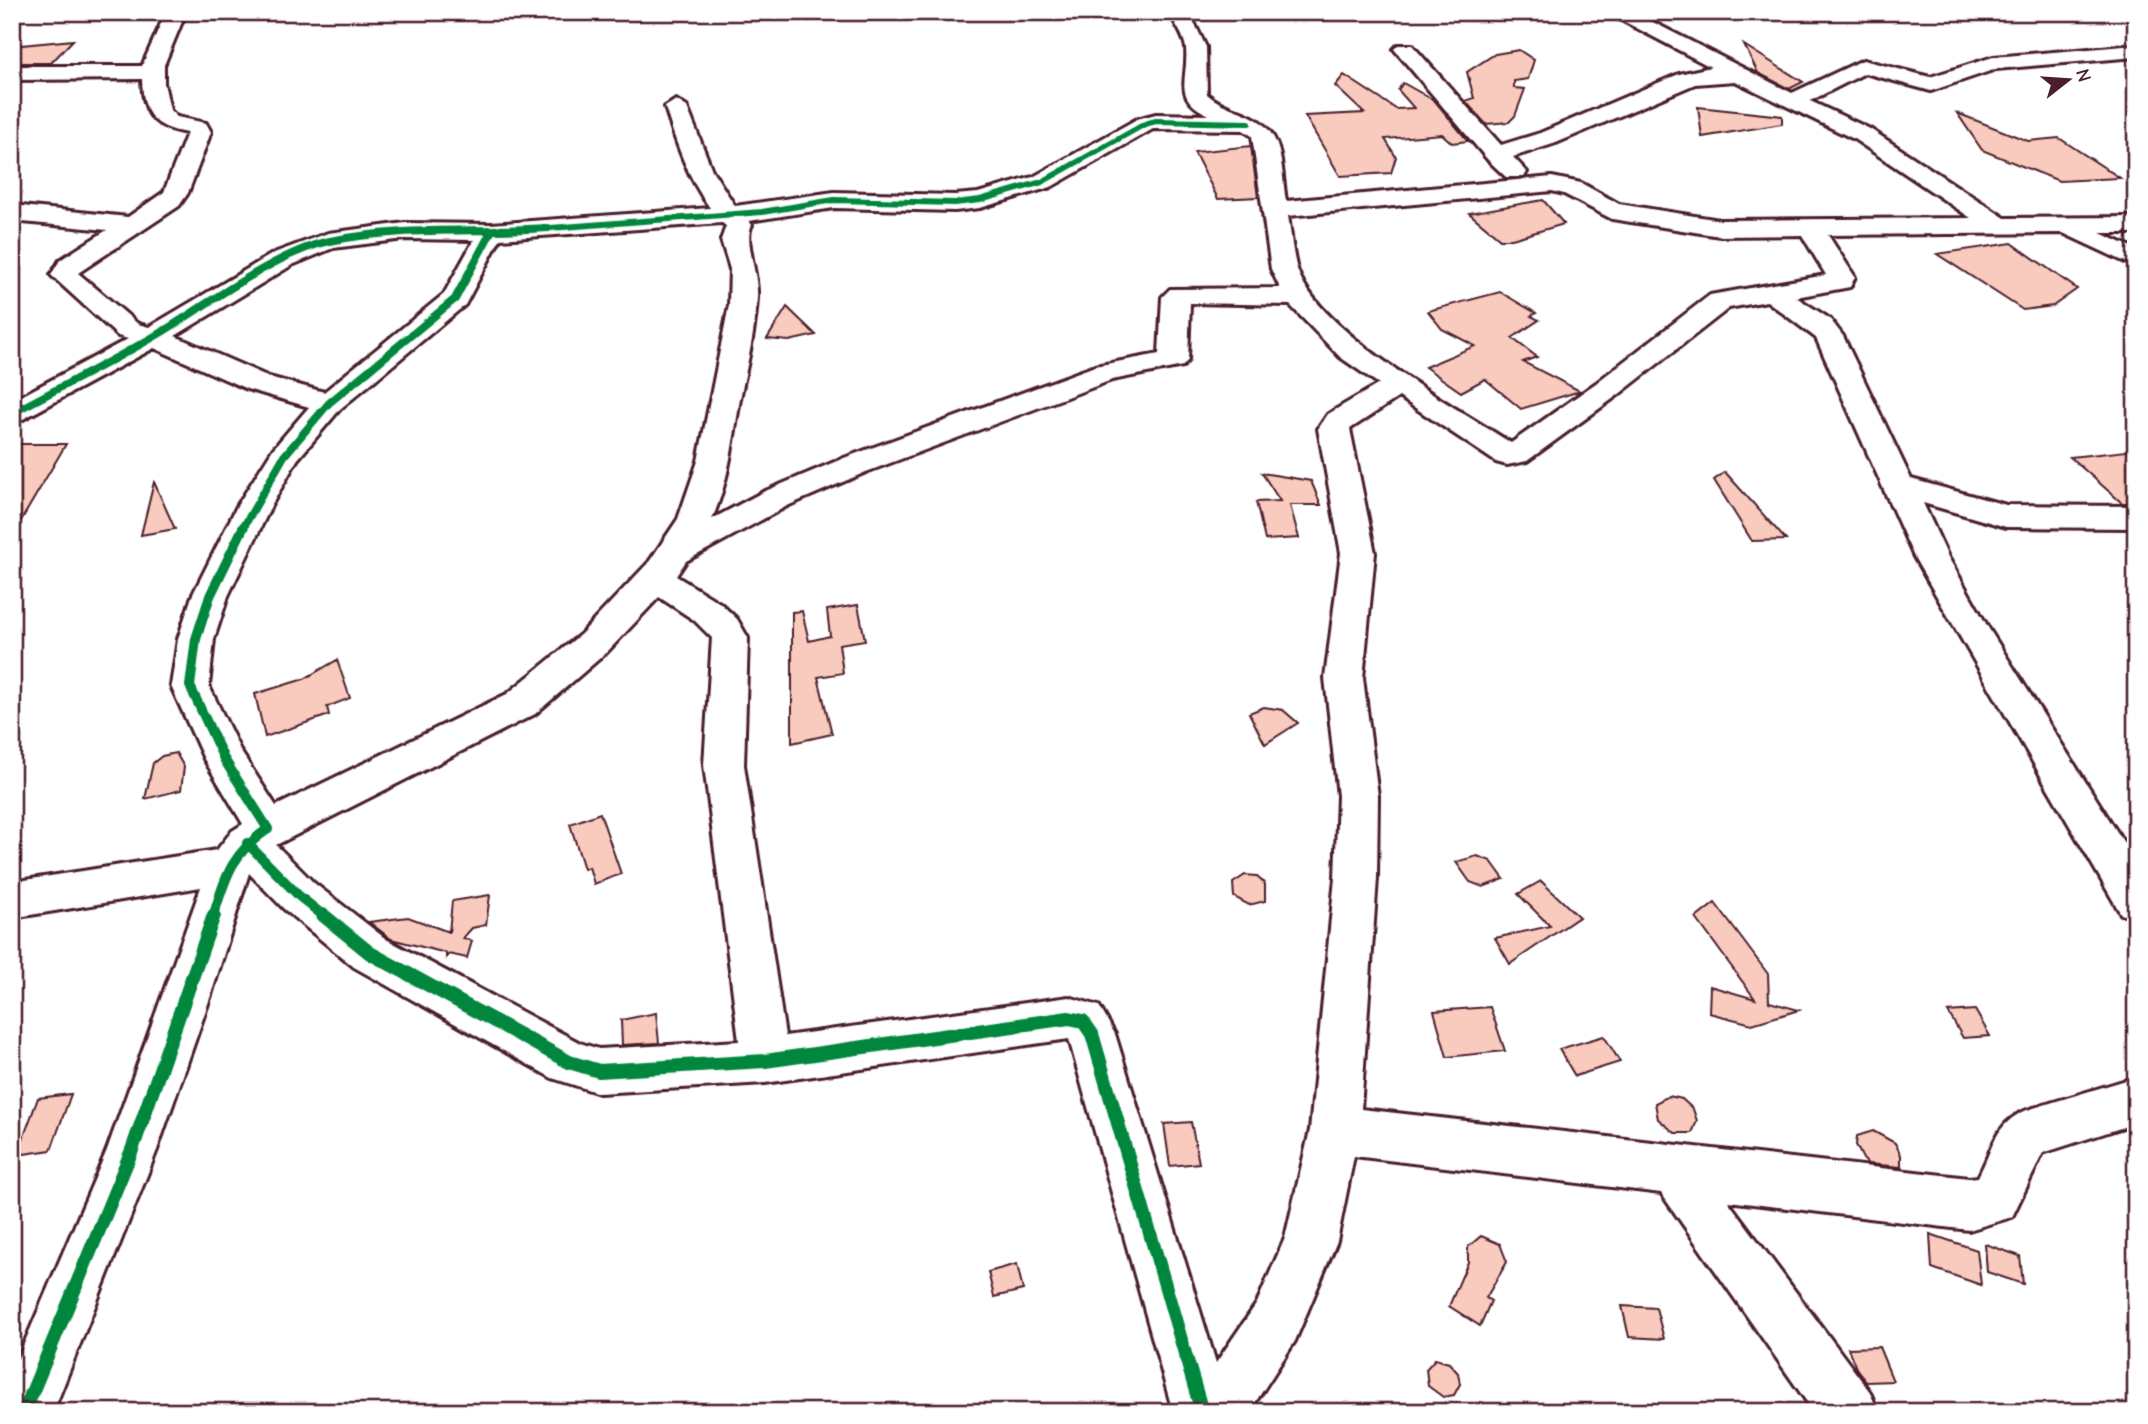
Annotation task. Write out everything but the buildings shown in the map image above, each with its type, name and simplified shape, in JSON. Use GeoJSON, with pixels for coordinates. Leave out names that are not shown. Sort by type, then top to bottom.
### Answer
{"type":"FeatureCollection","features":[{"type":"Feature","properties":{"kind":"street"},"geometry":{"type":"LineString","coordinates":[[176,12],[153,72],[159,112],[170,123],[198,128],[199,132],[176,193],[159,209],[69,266],[64,275],[128,330],[153,337],[258,383],[329,403]]}},
{"type":"Feature","properties":{"kind":"street"},"geometry":{"type":"LineString","coordinates":[[1178,12],[1196,49],[1194,86],[1197,96],[1204,103],[1249,123],[1264,134],[1277,209],[1283,269],[1298,297],[1350,351],[1512,456],[1607,389],[1720,301],[1840,281],[1841,277],[1811,229]]}},
{"type":"Feature","properties":{"kind":"street"},"geometry":{"type":"LineString","coordinates":[[1616,12],[1697,51],[1791,102],[1871,139],[2001,227]]}},
{"type":"Feature","properties":{"kind":"street"},"geometry":{"type":"LineString","coordinates":[[1405,49],[1432,76],[1496,155],[1530,186]]}},
{"type":"Feature","properties":{"kind":"street"},"geometry":{"type":"LineString","coordinates":[[1791,102],[1863,66],[1925,84],[1993,63],[2136,51]]}},
{"type":"Feature","properties":{"kind":"street"},"geometry":{"type":"LineString","coordinates":[[12,73],[153,72]]}},
{"type":"Feature","properties":{"kind":"street"},"geometry":{"type":"LineString","coordinates":[[1496,155],[1558,134],[1687,79],[1706,74],[1737,74]]}},
{"type":"Feature","properties":{"kind":"street"},"geometry":{"type":"LineString","coordinates":[[12,900],[248,846],[522,704],[557,677],[663,568],[695,519],[707,490],[742,313],[742,261],[733,247],[733,220],[689,148],[676,107]]}},
{"type":"Feature","properties":{"kind":"street"},"geometry":{"type":"LineString","coordinates":[[12,414],[153,337],[283,258],[328,241],[405,231],[491,232],[733,220],[834,200],[956,203],[980,200],[1042,182],[1145,124],[1156,121],[1249,123]]}},
{"type":"Feature","properties":{"kind":"street"},"geometry":{"type":"LineString","coordinates":[[1277,209],[1564,185],[1602,207],[1656,220],[1741,229],[2136,225]]}},
{"type":"Feature","properties":{"kind":"street"},"geometry":{"type":"LineString","coordinates":[[12,213],[134,225]]}},
{"type":"Feature","properties":{"kind":"street"},"geometry":{"type":"LineString","coordinates":[[2066,227],[2136,259]]}},
{"type":"Feature","properties":{"kind":"street"},"geometry":{"type":"LineString","coordinates":[[491,232],[455,299],[329,403],[284,456],[254,506],[209,596],[196,639],[190,687],[224,759],[248,846],[299,896],[370,953],[569,1062],[598,1072],[765,1061],[1069,1018],[1083,1021],[1092,1034],[1202,1412]]}},
{"type":"Feature","properties":{"kind":"street"},"geometry":{"type":"LineString","coordinates":[[1811,286],[1822,309],[1820,324]]}},
{"type":"Feature","properties":{"kind":"street"},"geometry":{"type":"LineString","coordinates":[[1771,292],[1820,324],[1829,336],[1931,557],[1975,636],[2073,792],[2136,901]]}},
{"type":"Feature","properties":{"kind":"street"},"geometry":{"type":"LineString","coordinates":[[663,568],[775,499],[855,465],[1097,375],[1173,360],[1176,297],[1180,295],[1298,297]]}},
{"type":"Feature","properties":{"kind":"street"},"geometry":{"type":"LineString","coordinates":[[1216,1412],[1276,1322],[1311,1241],[1335,1130],[1356,878],[1358,796],[1345,705],[1344,678],[1358,554],[1334,429],[1339,421],[1400,384]]}},
{"type":"Feature","properties":{"kind":"street"},"geometry":{"type":"LineString","coordinates":[[1898,486],[2006,516],[2136,517]]}},
{"type":"Feature","properties":{"kind":"street"},"geometry":{"type":"LineString","coordinates":[[663,568],[696,604],[724,627],[730,638],[724,765],[765,1061]]}},
{"type":"Feature","properties":{"kind":"street"},"geometry":{"type":"LineString","coordinates":[[24,1412],[132,1150],[188,995],[248,846]]}},
{"type":"Feature","properties":{"kind":"street"},"geometry":{"type":"LineString","coordinates":[[1335,1130],[1969,1204],[1994,1199],[2005,1182],[2015,1147],[2026,1134],[2136,1100]]}},
{"type":"Feature","properties":{"kind":"street"},"geometry":{"type":"LineString","coordinates":[[1675,1170],[1821,1376],[1850,1412]]}},
{"type":"Feature","properties":{"kind":"cycle path"},"geometry":{"type":"LineString","coordinates":[[12,413],[153,337],[283,259],[328,241],[405,231],[491,232],[762,212],[834,200],[955,203],[980,200],[1042,182],[1145,124],[1156,121],[1249,123]]}},
{"type":"Feature","properties":{"kind":"cycle path"},"geometry":{"type":"LineString","coordinates":[[24,1412],[132,1150],[188,995],[230,865],[247,843],[268,829],[224,759],[190,686],[196,639],[210,596],[254,506],[284,456],[329,403],[455,299],[491,232]]}},
{"type":"Feature","properties":{"kind":"cycle path"},"geometry":{"type":"LineString","coordinates":[[247,843],[299,896],[370,953],[569,1062],[599,1071],[765,1061],[1069,1018],[1083,1021],[1092,1034],[1202,1412]]}}]}
